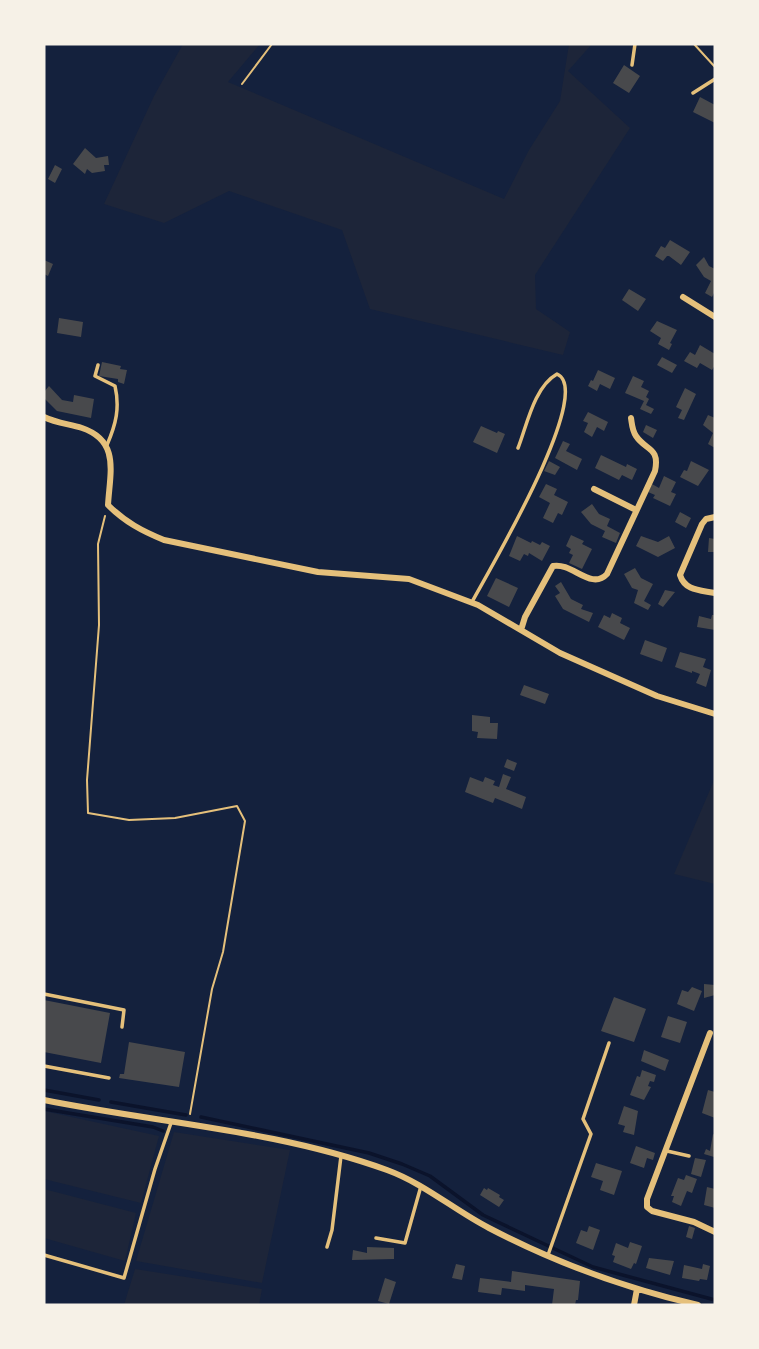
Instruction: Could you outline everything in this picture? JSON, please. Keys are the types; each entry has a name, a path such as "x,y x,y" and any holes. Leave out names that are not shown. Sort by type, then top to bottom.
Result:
{"street":[{"path":"683,297 715,317"},
{"path":"44,417 97,435 107,445 111,460 108,505 140,530 164,540 318,572 409,579 472,602 560,653 657,696 715,714"},
{"path":"521,630 525,617 553,566 564,566 592,580 603,578 607,574 655,471 657,460 654,453 637,438 631,418"},
{"path":"594,489 636,510"},
{"path":"715,517 706,519 702,524 680,575 682,583 688,588 715,593"},
{"path":"713,1032 647,1199 648,1207 652,1211 694,1222 715,1232"},
{"path":"44,1101 283,1140 341,1155 422,1185 487,1227 547,1257 599,1278 698,1305"},
{"path":"634,1305 637,1289"}],"lane":[{"path":"632,65 635,44"},
{"path":"693,93 715,79"},
{"path":"98,365 95,376 115,386 119,402 116,426 107,445"},
{"path":"472,602 548,458 561,422 565,379 562,376 557,374 548,381 534,403 518,448"},
{"path":"44,995 124,1010 122,1027"},
{"path":"547,1257 592,1134 583,1119 609,1043"},
{"path":"44,1066 110,1078"},
{"path":"44,1255 124,1278 155,1168 171,1123"},
{"path":"666,1150 689,1156"},
{"path":"327,1247 341,1155"},
{"path":"376,1238 405,1243 422,1185"}],"path":[{"path":"242,84 272,44"},
{"path":"694,44 715,67"},
{"path":"108,505 99,544 99,625 87,780 88,813 129,820 175,818 237,807 245,821 231,911 212,989 188,1125"}],"shaded area":[{"path":"183,44 260,44 228,82 504,199 529,150 560,101 569,44 592,44 568,71 630,128 535,275 536,309 570,332 563,355 370,309 342,230 229,191 164,223 104,204 154,96"},
{"path":"715,778 715,884 674,874"},
{"path":"44,1111 159,1136 141,1203 44,1179"},
{"path":"174,1132 290,1150 262,1283 136,1261"},
{"path":"44,1189 136,1213 125,1261 44,1238"},
{"path":"135,1269 262,1289 259,1305 124,1305"}],"building":[{"path":"624,65 640,76 629,93 613,83"},
{"path":"700,97 715,105 715,123 693,112"},
{"path":"85,148 96,158 108,156 109,165 104,165 105,171 92,173 87,169 85,174 73,164"},
{"path":"55,165 62,169 55,183 48,179"},
{"path":"670,240 690,252 681,265 669,256 663,261 655,256 661,246 665,248"},
{"path":"704,257 709,266 715,269 715,291 712,297 705,293 711,281 704,277 696,265"},
{"path":"44,260 53,264 48,276 44,274"},
{"path":"629,289 646,299 638,311 622,300"},
{"path":"59,318 83,322 81,337 57,333"},
{"path":"657,321 677,330 669,350 658,344 661,338 650,331"},
{"path":"700,345 715,354 712,370 700,363 697,368 684,361 690,352 695,355"},
{"path":"662,357 677,365 672,373 657,365"},
{"path":"102,362 127,370 124,384 118,382 118,379 99,376"},
{"path":"598,370 615,378 610,389 600,384 597,391 588,386"},
{"path":"633,376 644,381 641,387 649,391 646,405 654,409 651,414 640,409 644,401 625,393"},
{"path":"49,386 62,400 73,402 74,395 94,399 91,418 57,411 44,398 44,392"},
{"path":"685,388 696,394 684,420 678,418 682,410 676,407"},
{"path":"588,412 608,422 604,431 597,427 592,437 584,432 588,423 583,421"},
{"path":"708,415 715,418 715,448 708,444 713,433 703,425"},
{"path":"646,425 657,430 653,438 643,432"},
{"path":"481,426 505,434 497,453 473,442"},
{"path":"563,441 570,444 566,451 582,459 577,470 555,458"},
{"path":"601,455 626,467 627,464 637,469 632,480 622,475 619,480 595,468"},
{"path":"549,461 560,467 555,475 544,471"},
{"path":"691,461 709,470 698,486 680,477 684,470 687,471"},
{"path":"664,476 676,482 671,492 676,494 670,506 653,498 655,495 648,492 652,484 659,488"},
{"path":"546,484 557,489 554,495 568,502 562,515 558,513 553,523 543,518 550,503 539,497"},
{"path":"592,504 599,514 610,519 607,526 620,533 616,543 602,537 605,531 591,524 581,512"},
{"path":"680,512 691,518 686,528 675,522"},
{"path":"571,535 584,541 582,544 592,549 582,569 569,563 573,555 569,553 571,549 566,546"},
{"path":"517,536 531,543 532,541 540,545 542,542 550,546 542,561 529,553 528,556 524,554 520,561 509,556"},
{"path":"641,536 658,542 669,536 675,548 658,557 636,546"},
{"path":"709,538 715,539 715,552 708,552"},
{"path":"635,568 641,578 653,584 644,601 651,605 648,610 634,603 638,590 632,588 624,574"},
{"path":"496,578 518,588 509,607 487,596"},
{"path":"561,582 571,599 583,605 581,609 593,613 589,622 563,609 555,596 560,593 555,586"},
{"path":"665,590 675,592 663,607 658,604"},
{"path":"612,613 622,618 620,623 630,628 624,640 598,627 604,615 610,618"},
{"path":"712,615 715,615 715,630 697,627 699,616 711,619"},
{"path":"645,640 667,648 662,662 640,654"},
{"path":"680,652 706,659 703,667 711,670 706,687 696,683 700,674 675,667"},
{"path":"524,685 549,694 545,704 520,695"},
{"path":"472,715 490,717 490,723 498,723 497,739 477,738 478,732 472,731"},
{"path":"507,759 517,763 514,771 504,767"},
{"path":"503,774 511,777 506,789 526,797 522,809 495,798 493,803 465,792 470,777 483,782 485,777 495,781 493,785 499,787"},
{"path":"704,984 715,985 715,995 704,998"},
{"path":"692,987 702,991 694,1011 677,1004 682,990 688,992"},
{"path":"614,997 646,1009 634,1042 601,1031"},
{"path":"44,1000 110,1013 101,1063 44,1052"},
{"path":"668,1016 687,1022 680,1043 661,1037"},
{"path":"129,1042 185,1052 179,1087 119,1078 120,1074 124,1074"},
{"path":"644,1050 669,1060 665,1071 641,1061"},
{"path":"642,1070 656,1075 654,1082 650,1081 648,1086 651,1087 644,1100 630,1095"},
{"path":"708,1090 715,1092 715,1118 702,1113"},
{"path":"624,1106 638,1111 634,1135 623,1132 625,1126 618,1124"},
{"path":"713,1134 714,1157 704,1154 706,1149 710,1151"},
{"path":"636,1146 655,1153 653,1160 647,1158 644,1168 630,1163"},
{"path":"695,1158 706,1160 701,1177 691,1174"},
{"path":"596,1163 622,1171 614,1195 600,1190 603,1181 591,1177"},
{"path":"686,1175 697,1179 692,1193 687,1191 681,1206 672,1202 674,1196 671,1196 678,1178 684,1180"},
{"path":"707,1187 715,1189 715,1208 704,1205"},
{"path":"484,1188 500,1195 504,1200 499,1207 480,1195"},
{"path":"589,1226 600,1230 593,1250 576,1243 581,1230 587,1232"},
{"path":"689,1226 695,1228 692,1239 686,1237"},
{"path":"630,1242 642,1246 636,1264 634,1263 631,1269 613,1262 615,1256 612,1255 616,1243 628,1248"},
{"path":"367,1247 394,1248 394,1259 352,1260 353,1250 367,1253"},
{"path":"649,1258 674,1261 670,1275 646,1268"},
{"path":"456,1264 465,1266 462,1280 452,1278"},
{"path":"703,1264 710,1266 707,1280 682,1278 684,1265 702,1269"},
{"path":"512,1271 580,1281 578,1300 575,1305 552,1305 554,1289 525,1285 525,1291 502,1288 501,1295 478,1292 480,1278 511,1282"},
{"path":"385,1278 396,1282 389,1304 378,1301"}],"waterway":[{"path":"44,1090 99,1100"},
{"path":"111,1102 186,1115"},
{"path":"44,1109 153,1127 163,1131"},
{"path":"201,1117 369,1153 402,1164 430,1176 483,1215 593,1267 715,1300"}]}
